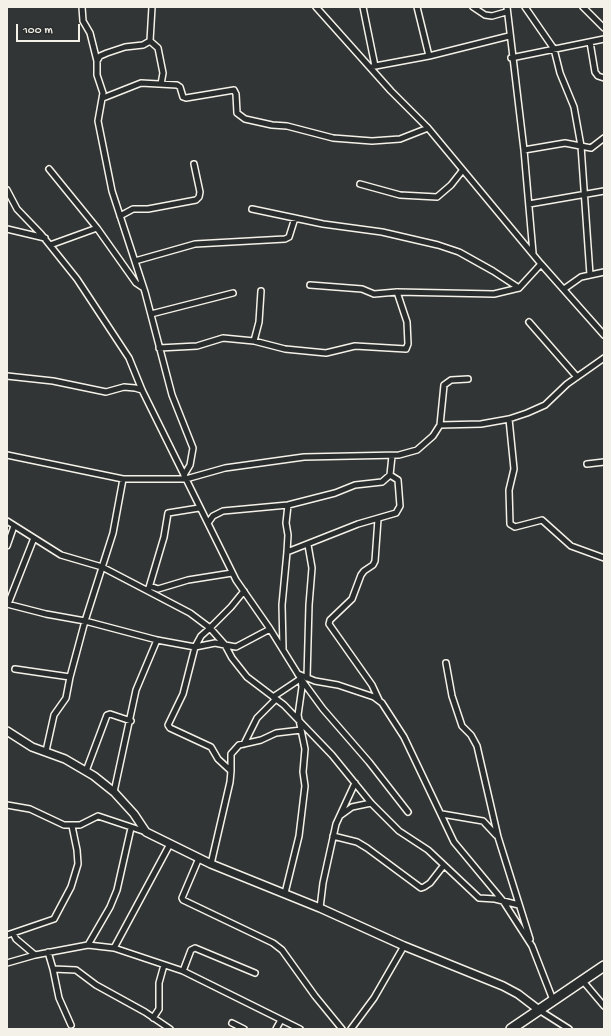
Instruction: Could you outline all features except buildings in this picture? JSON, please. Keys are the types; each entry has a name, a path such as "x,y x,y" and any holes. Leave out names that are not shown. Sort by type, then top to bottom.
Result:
{"highway":[{"path":"511,1029 604,966"}],"street":[{"path":"82,7 83,21 90,33 97,61 97,75 103,98 98,121 112,191 151,314 172,395 193,448 190,465 185,477"},
{"path":"150,41 152,7"},
{"path":"316,7 428,128 462,171 604,336"},
{"path":"363,7 373,67"},
{"path":"416,7 429,56"},
{"path":"473,7 485,15 492,16 506,10 524,150 534,254"},
{"path":"525,7 554,49 560,73 574,108 580,146 590,274"},
{"path":"583,7 604,28"},
{"path":"373,67 429,56 509,36"},
{"path":"511,58 604,39"},
{"path":"97,61 100,56 107,53 125,47 143,45 150,41"},
{"path":"150,41 158,48 163,73 161,84"},
{"path":"590,42 595,72 598,76 604,78"},
{"path":"103,98 141,83 177,85 180,87 183,97 186,98 234,90 236,94 237,112 245,119 272,125 287,126 333,138 372,141 400,139 428,128"},
{"path":"524,150 565,143 591,148 604,138"},
{"path":"120,216 133,209 148,209 196,200 199,197 200,192 194,164"},
{"path":"49,168 97,228 136,283 142,287"},
{"path":"360,184 400,195 437,197 451,185 462,171"},
{"path":"7,190 16,209 44,238 76,279 129,358 142,390 232,573 283,651 324,709 369,762 408,812"},
{"path":"529,204 604,191"},
{"path":"252,209 295,218 382,232 438,245 459,252 493,271 519,288"},
{"path":"135,261 195,244 285,239 289,237 295,218"},
{"path":"50,245 97,228"},
{"path":"7,229 44,238"},
{"path":"310,285 362,289 374,294 398,292 494,294 519,288 541,264"},
{"path":"564,289 581,277 604,272"},
{"path":"254,340 259,322 261,291"},
{"path":"159,348 197,346 223,338 254,340 285,349 326,353 355,346 406,349 408,344 407,322 398,292"},
{"path":"151,314 192,305 233,293"},
{"path":"529,322 577,377"},
{"path":"440,425 481,424 509,419 546,405 557,393 604,358"},
{"path":"7,376 53,381 106,392 124,388 136,388 142,390"},
{"path":"7,455 123,479 185,477 225,468 304,457 392,456 407,453 424,445 433,436 440,425 444,385 451,380 468,380"},
{"path":"509,419 514,469 509,490 509,517 512,527 542,520 571,546 604,558"},
{"path":"208,523 212,516 223,511 288,505 355,485 379,483 386,480 390,475 392,456"},
{"path":"588,464 604,462"},
{"path":"287,552 358,524 394,514 400,506 398,480 390,475"},
{"path":"46,751 54,715 66,698 85,621 113,533 123,479"},
{"path":"283,651 282,611 288,535 286,523 288,505"},
{"path":"149,588 164,537 168,513 199,508"},
{"path":"378,519 375,561 373,565 361,575 352,599 330,620 329,624 372,685 404,737 421,776 442,814 454,842 503,901 532,946"},
{"path":"7,521 61,555 102,567 149,588 190,613 210,628 225,645 232,658 247,677 275,698 298,720 371,803 399,831 428,850 479,898 519,905"},
{"path":"7,546 14,526"},
{"path":"34,538 8,604 46,614 85,621 156,640 195,647 215,643 238,646 270,629"},
{"path":"285,893 299,836 305,786 303,772 305,749 298,720 312,568 308,545"},
{"path":"149,588 158,589 188,580 232,573"},
{"path":"231,771 218,760 211,747 170,728 168,725 183,694 195,647 201,636 231,608 244,591"},
{"path":"114,792 131,721 136,690 156,640"},
{"path":"446,663 452,696 462,726 471,735 478,746 498,837 532,946 553,1000"},
{"path":"15,669 70,677"},
{"path":"244,744 256,718 275,698 293,682 302,677 338,685 380,700"},
{"path":"86,771 107,714 131,721"},
{"path":"211,864 230,782 231,754 237,747 261,740 276,733 301,730"},
{"path":"7,731 32,746 46,751 86,771 114,792 134,814 146,832"},
{"path":"320,908 323,883 333,836 340,815 355,784"},
{"path":"340,815 352,806 371,803"},
{"path":"7,805 30,809 64,825 80,825 98,816 146,832 211,864 285,893 404,946 503,986 518,994 539,1010 569,1029"},
{"path":"88,944 110,907 117,890 129,827 134,821 134,814"},
{"path":"442,814 483,821 498,837"},
{"path":"7,935 51,921 61,906 72,887 78,864 72,826"},
{"path":"333,836 357,842 421,888 430,883 444,865"},
{"path":"114,948 170,844"},
{"path":"199,858 185,890 182,898 183,900 273,943 282,950 315,996 342,1029"},
{"path":"13,933 16,939 35,955"},
{"path":"7,963 35,955 88,944 114,948 183,972 300,1029"},
{"path":"351,1029 374,998 404,946"},
{"path":"183,972 191,950 195,948 255,973"},
{"path":"48,952 59,998 71,1025"},
{"path":"153,1018 159,1009 159,983 164,965"},
{"path":"53,970 76,970 96,984 170,1029"},
{"path":"582,980 604,1006"},
{"path":"276,1029 281,1020"},
{"path":"232,1023 244,1029"}]}
